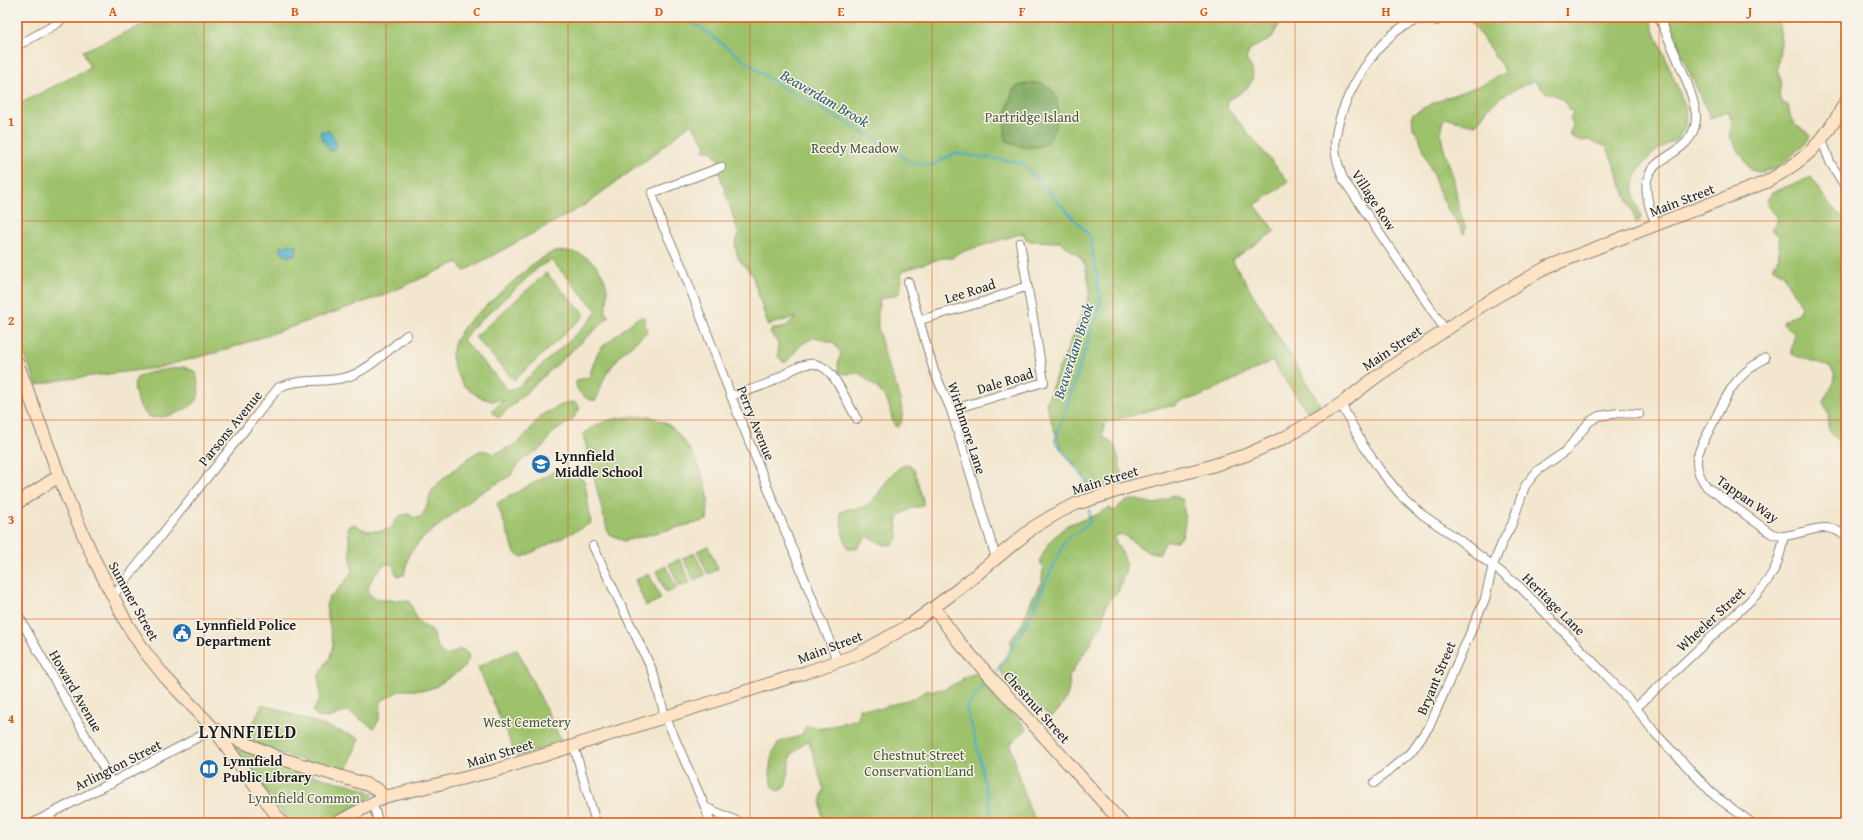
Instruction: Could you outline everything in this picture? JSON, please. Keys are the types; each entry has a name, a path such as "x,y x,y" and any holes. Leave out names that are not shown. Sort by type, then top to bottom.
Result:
{"street":[{"path":"17,46 52,26 63,17"},
{"path":"1657,226 1648,206 1645,188 1648,174 1657,164 1685,144 1692,133 1696,120 1695,109 1687,84 1659,17"},
{"name":"Village Row","path":"1437,21 1417,20 1398,29 1386,40 1367,64 1342,112 1335,135 1335,155 1343,179 1446,330"},
{"name":"Main Street","path":"337,823 384,797 494,771 838,662 881,642 910,626 1034,527 1065,509 1129,487 1208,468 1246,455 1286,437 1342,404 1367,383 1487,302 1547,267 1657,226 1766,182 1789,169 1810,153 1834,124 1846,101"},
{"path":"1822,140 1830,162 1846,188"},
{"name":"Perry Avenue","path":"721,167 652,193 662,224 702,319 731,396 838,662"},
{"path":"1020,242 1027,286"},
{"name":"Wirthmore Lane","path":"908,282 934,371 951,410 996,558"},
{"name":"Dale Road","path":"951,410 1044,382 1033,311 1027,286"},
{"name":"Lee Road","path":"920,320 986,301 1027,286"},
{"name":"Parsons Avenue","path":"112,597 279,387 302,380 324,381 344,378 360,372 407,336"},
{"name":"Tappan Way","path":"1765,358 1750,367 1730,388 1700,449 1698,468 1700,477 1707,487 1761,528 1772,534 1784,536"},
{"name":"Summer Street","path":"17,362 59,476 112,597 145,652 165,677 214,729 282,823"},
{"path":"731,396 771,382 796,366 813,364 829,372 856,419"},
{"name":"Heritage Lane","path":"1342,404 1363,445 1380,470 1399,493 1423,515 1493,565 1520,587 1636,708 1655,733 1715,796 1752,823"},
{"name":"Bryant Street","path":"1374,783 1411,752 1427,730 1484,599 1493,565 1512,524 1525,486 1537,470 1566,451 1589,422 1598,416 1619,413 1639,414"},
{"path":"17,503 59,476"},
{"path":"1784,536 1806,530 1828,528 1841,532 1846,538"},
{"name":"Wheeler Street","path":"1636,708 1757,594 1772,576 1780,555 1784,536"},
{"path":"593,546 653,672 665,716 706,807 711,823"},
{"name":"Chestnut Street","path":"934,608 958,641 1122,823"},
{"name":"Howard Avenue","path":"17,613 112,783"},
{"path":"214,729 279,758 365,784 377,789 384,797"},
{"name":"Arlington Street","path":"33,823 214,729"},
{"path":"574,746 596,823"},
{"path":"372,803 379,823"},
{"path":"706,807 741,823"},
{"path":"49,815 53,823"},
{"path":"722,823 730,819"}],"green space":[{"name":"Reedy Meadow","path":"161,17 1283,17 1271,39 1250,49 1246,59 1252,70 1252,81 1246,89 1228,100 1227,108 1289,182 1255,205 1275,231 1232,260 1321,406 1309,414 1272,361 1201,396 1178,402 1175,406 1165,406 1105,423 1102,436 1113,444 1116,449 1123,479 1115,484 1093,490 1086,484 1082,471 1063,452 1046,404 1058,370 1090,293 1085,265 1079,256 1060,242 1030,241 1026,239 1023,233 958,253 952,258 942,258 902,271 901,288 898,294 880,299 878,309 879,332 887,363 899,396 902,414 901,422 898,427 895,426 889,405 883,394 876,387 859,373 846,374 839,372 838,364 841,353 834,343 815,337 802,344 786,362 783,362 778,356 778,343 770,333 772,329 780,328 790,323 795,317 768,325 752,275 738,258 735,244 739,235 716,163 721,160 717,158 711,150 704,150 706,145 691,123 656,153 583,206 464,271 458,262 384,295 222,351 156,368 60,380 37,385 17,337 17,105 90,68 83,51"},
{"path":"1468,17 1649,17 1687,111 1684,129 1677,140 1661,148 1646,160 1636,176 1634,193 1641,218 1637,224 1607,147 1589,140 1580,141 1569,135 1573,125 1570,118 1573,113 1561,98 1545,91 1538,83 1533,81 1502,96 1489,107 1476,125 1449,118 1444,119 1441,134 1442,142 1454,180 1459,209 1465,226 1464,234 1454,217 1450,214 1438,189 1419,137 1413,128 1412,115 1423,108 1483,84 1506,72"},
{"path":"1664,17 1783,17 1779,21 1781,43 1777,69 1781,80 1779,96 1782,103 1788,105 1793,122 1809,134 1811,136 1810,138 1776,169 1759,172 1751,170 1729,135 1732,123 1728,111 1711,119"},
{"name":"Partridge Island","path":"1032,83 1043,84 1050,89 1058,104 1058,114 1053,133 1048,142 1037,147 1021,147 1005,140 1005,116 1013,90 1018,86"},
{"path":"1811,177 1827,202 1846,220 1846,445 1837,439 1830,431 1828,425 1828,413 1824,405 1825,398 1834,383 1835,375 1826,365 1792,354 1794,333 1783,324 1784,321 1799,312 1801,306 1787,284 1784,274 1773,268 1779,256 1779,236 1771,229 1778,220 1766,201 1773,192"},
{"path":"567,251 578,254 595,264 605,281 607,301 605,312 609,317 498,418 492,411 504,400 491,401 479,397 464,386 454,368 452,355 455,341 466,324 535,262 553,252","holes":["551,260 597,311 589,322 519,386 509,391 463,340 471,329 540,266"]},
{"path":"546,273 585,315 514,380 475,337"},
{"path":"644,317 647,332 621,354 605,376 596,400 585,397 577,388 577,380 589,377 597,354 602,347 637,318"},
{"path":"184,367 196,372 199,389 197,399 194,403 182,411 167,416 153,417 145,414 139,404 135,392 134,387 137,378 152,372"},
{"path":"566,403 576,403 580,408 573,419 551,434 544,446 521,461 510,476 475,496 422,539 409,554 404,575 399,576 396,574 392,564 385,564 379,569 371,581 368,589 369,594 374,597 388,600 409,601 418,621 432,631 437,645 443,654 447,656 460,649 466,651 469,657 465,667 435,687 425,690 401,690 381,701 379,720 374,728 348,711 328,718 317,717 313,712 320,698 319,675 330,657 333,644 326,606 329,598 344,583 352,571 348,527 355,524 362,529 381,531 389,529 398,517 409,514 414,518 420,517 427,507 433,489 470,457 479,451 494,454 514,445 525,436 541,415"},
{"path":"650,416 667,424 674,430 681,437 693,456 703,476 708,495 707,520 624,541 608,533 583,434 591,428 607,421"},
{"path":"909,464 914,470 923,500 923,505 914,507 899,515 897,523 898,538 893,544 885,545 867,536 856,549 848,549 843,535 840,513 848,509 860,508 868,505 892,474 902,466"},
{"path":"572,471 585,482 591,523 523,557 515,553 497,503 554,472"},
{"path":"1173,495 1183,500 1185,523 1182,537 1177,541 1165,542 1160,553 1149,553 1122,534 1115,536 1116,543 1123,554 1126,564 1119,590 1106,605 1103,623 1069,677 1069,688 1066,699 1052,717 1018,692 1005,677 999,667 1011,649 1011,640 1022,624 1033,597 1042,581 1043,569 1040,560 1050,541 1067,525 1094,516 1109,508 1115,511 1120,505 1129,500 1157,504"},
{"path":"708,546 718,569 708,574 697,551"},
{"path":"694,553 705,575 694,580 683,558"},
{"path":"680,559 690,582 680,587 669,564"},
{"path":"666,566 677,588 666,593 656,571"},
{"path":"649,574 661,599 646,606 635,580"},
{"name":"West Cemetery","path":"517,649 562,742 517,757 478,667"},
{"name":"Chestnut Street Conservation Land","path":"977,673 1027,729 1010,744 1027,803 1037,823 824,823 821,797 824,790 809,741 805,742 791,755 786,784 781,790 777,791 771,782 770,768 772,754 775,748 780,742 801,735 807,725 809,727 826,728 859,718 859,708 878,709 916,697 926,691 944,689 961,681 964,677"},
{"path":"262,704 359,738 346,773 281,754 246,739"},
{"name":"Lynnfield Common","path":"230,743 287,766 322,778 362,788 374,795 331,823 290,823"}],"water":[{"path":"321,131 330,131 337,144 334,151 329,150 320,135"},
{"path":"288,244 297,246 296,255 287,256 279,250 281,245 285,247"}],"waterway":[{"name":"Beaverdam Brook","path":"686,17 775,83 895,150 912,164 933,165 955,153 1022,163 1090,236 1101,302 1055,441 1091,487"},
{"name":"Beaverdam Brook","path":"996,673 1027,622 1065,541 1090,522 1089,510"},
{"name":"Beaverdam Brook","path":"985,683 966,707 975,737 993,823"}],"place":[{"name":"Lynnfield Middle School","path":"541,464"},
{"name":"Lynnfield Police Department","path":"182,633"},
{"name":"Lynnfield Public Library","path":"209,769"}],"district":[{"name":"LYNNFIELD","path":"248,731"}]}
